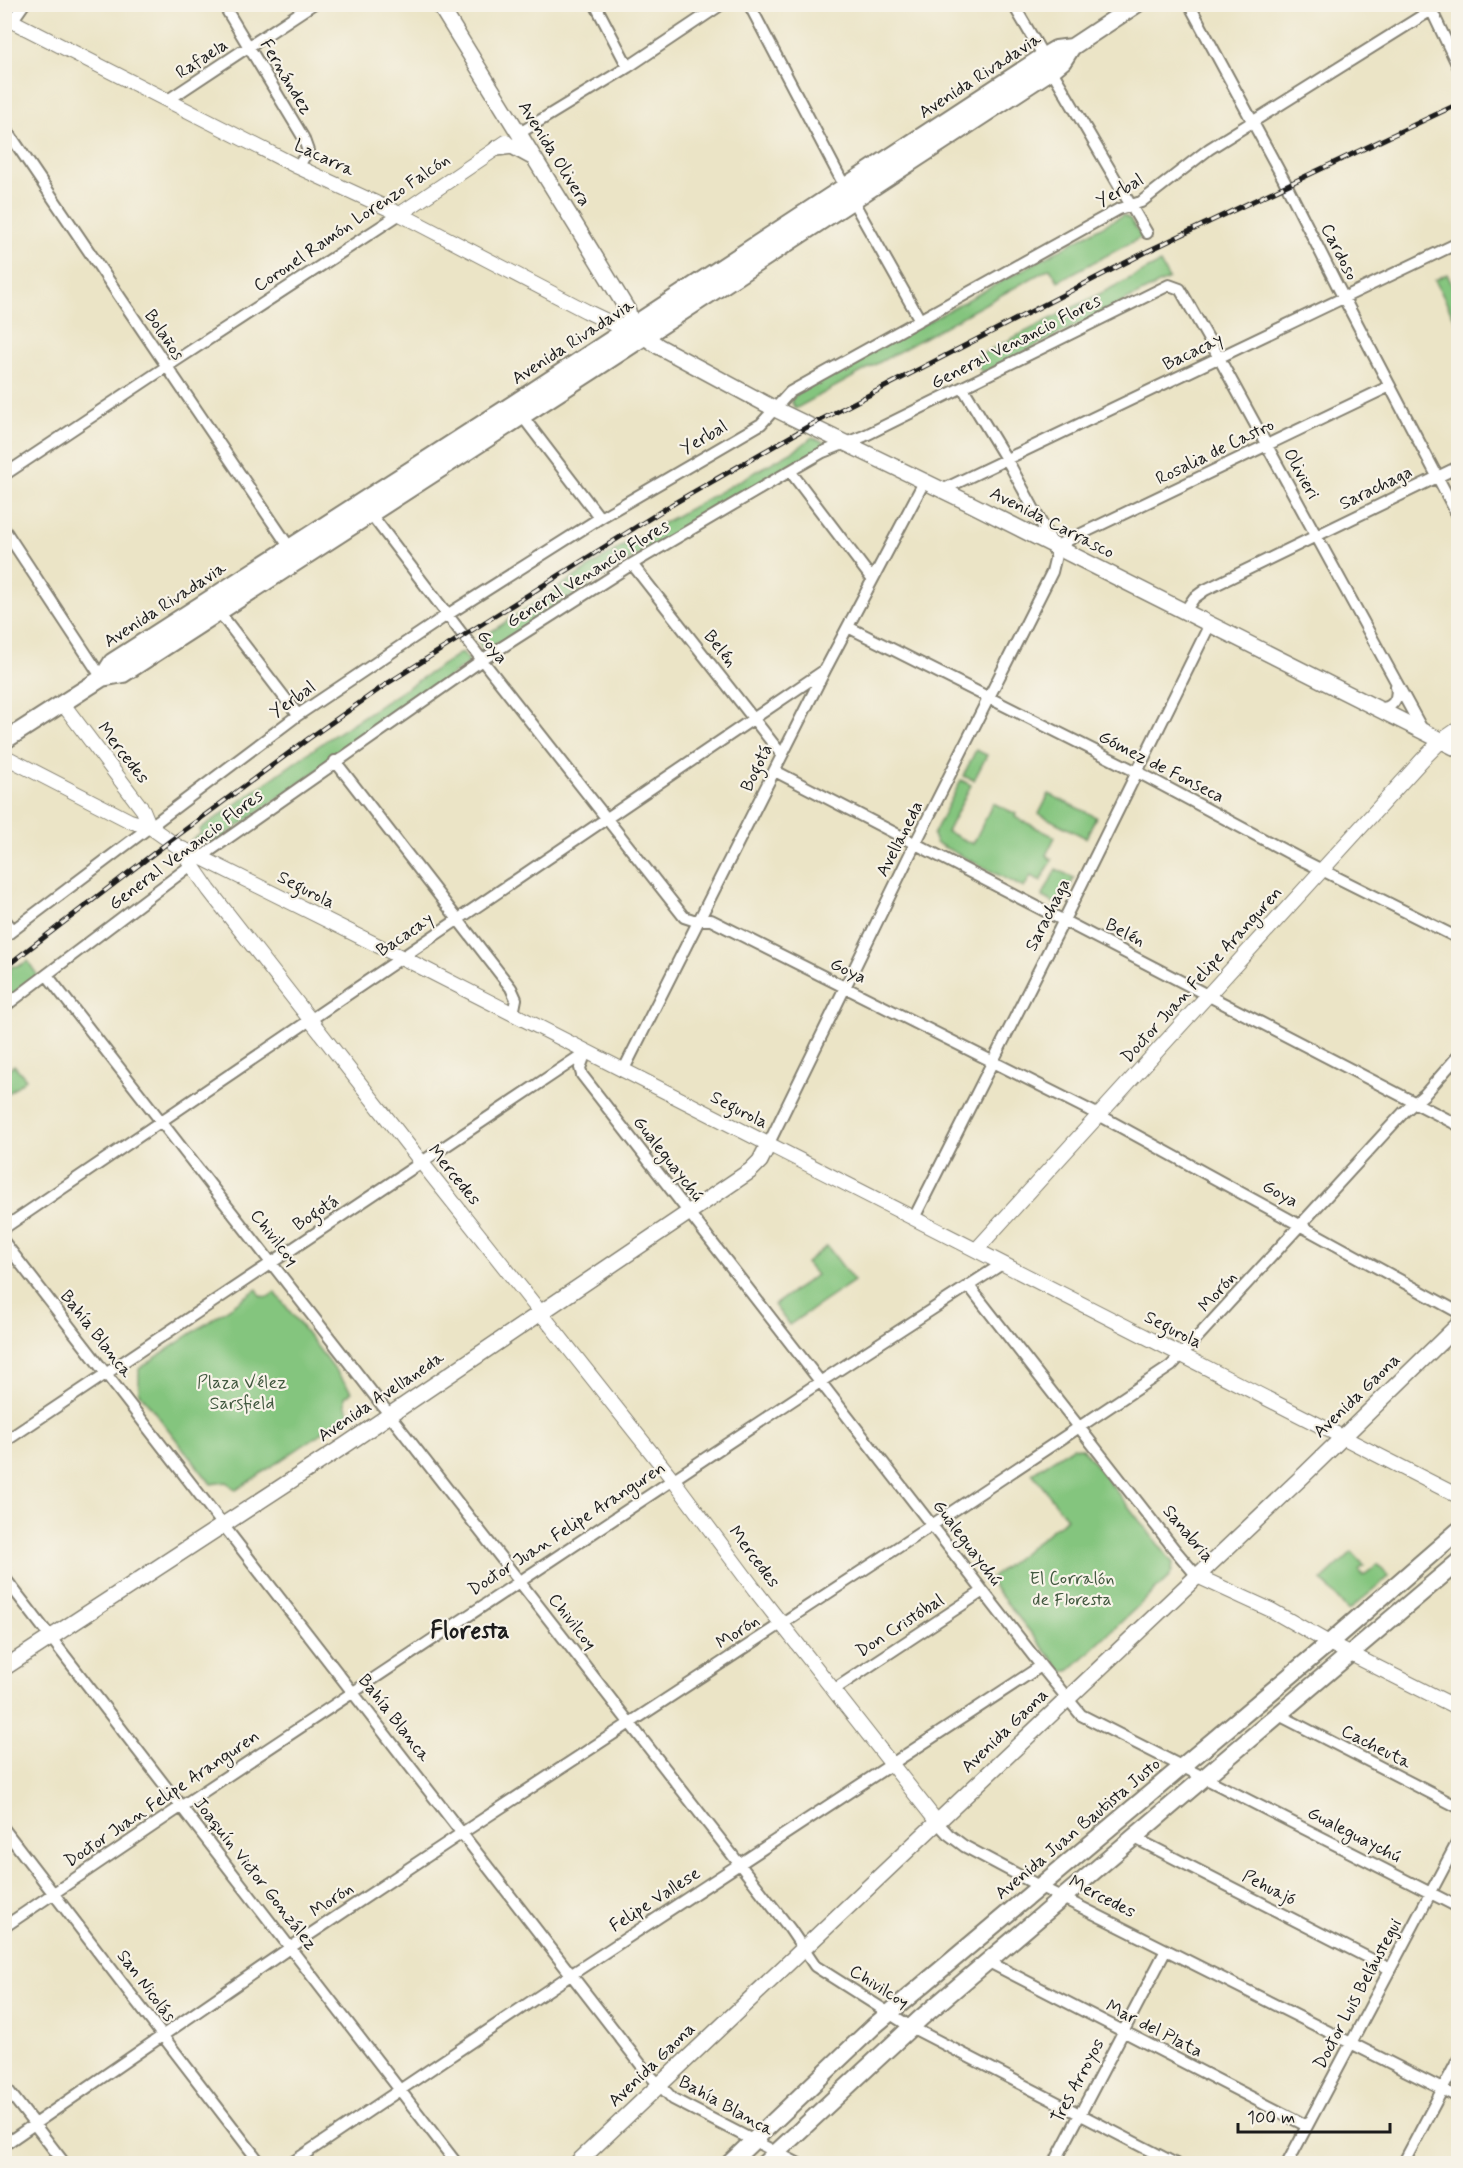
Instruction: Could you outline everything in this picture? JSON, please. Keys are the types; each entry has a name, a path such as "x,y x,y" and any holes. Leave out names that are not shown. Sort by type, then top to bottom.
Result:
{"main road":[{"name":"Avenida Olivera","path":"439,4 518,134 537,160 628,311 638,332"},
{"name":"Avenida Rivadavia","path":"4,741 102,678 112,662 214,606 1048,63 1056,49 1072,47 1132,6"},
{"path":"497,148 512,146 537,160"},
{"name":"Avenida Carrasco","path":"638,332 681,359 775,409 942,490 1458,749"},
{"name":"Avenida Avellaneda","path":"4,1668 389,1415 689,1213 750,1171 768,1145"},
{"name":"Avenida Gaona","path":"576,2163 1197,1576 1458,1325"},
{"name":"Avenida Juan Bautista Justo","path":"729,2163 889,2013 1041,1887 1458,1531"},
{"path":"770,2158 911,2027 987,1961 1458,1562"}],"street":[{"path":"8,19 24,4"},
{"name":"Fernández","path":"223,4 307,145 308,151 298,167"},
{"name":"Rafaela","path":"168,100 313,4"},
{"path":"595,4 628,67"},
{"name":"Coronel Ramón Lorenzo Falcón","path":"4,475 518,134 628,67 723,4"},
{"path":"748,4 849,194 920,320"},
{"path":"1013,4 1148,233"},
{"name":"Cardoso","path":"1189,4 1284,180 1458,516"},
{"path":"1434,6 1458,66"},
{"name":"Yerbal","path":"9,934 298,715 447,615 600,518 761,424 790,392 1119,209 1141,202 1209,149 1434,6"},
{"name":"Lacarra","path":"8,19 298,167 400,214 586,311 638,332"},
{"name":"Bolaños","path":"4,126 294,554"},
{"name":"Bacacay","path":"942,490 1458,243"},
{"name":"Olivieri","path":"1173,285 1180,289 1395,683 1424,731"},
{"name":"General Venancio Flores","path":"4,1007 196,862 335,761 482,660 632,564 823,452 846,444 963,388 1158,289 1173,285"},
{"name":"Rosalia de Castro","path":"1054,547 1390,386"},
{"path":"963,388 1006,459 1054,547"},
{"path":"517,410 600,518"},
{"name":"Sarachaga","path":"1185,611 1194,598 1205,590 1458,467"},
{"path":"790,471 872,579"},
{"name":"Bogotá","path":"623,1071 825,670 924,482"},
{"name":"Goya","path":"366,508 678,912 687,919 711,920 993,1060 1302,1225 1458,1312"},
{"path":"4,529 102,678"},
{"name":"Avellaneda","path":"768,1145 915,844 1052,572 1056,555 1054,547"},
{"name":"Belén","path":"632,564 782,755"},
{"path":"214,606 298,715"},
{"name":"Sarachaga","path":"914,1218 1138,773 1210,624"},
{"name":"Gómez de Fonseca","path":"848,627 1458,938"},
{"name":"Bacacay","path":"4,1228 825,670"},
{"path":"1377,708 1386,708 1393,703 1397,696 1395,683"},
{"name":"Mercedes","path":"63,704 128,788 143,810 150,827 196,862 209,890 674,1481 948,1834 964,1846 1041,1887 1458,2097"},
{"name":"Doctor Juan Felipe Aranguren","path":"976,1250 1442,740 1458,729"},
{"path":"4,756 130,821 150,827"},
{"path":"335,761 511,988 516,999 513,1014"},
{"name":"Belén","path":"775,771 1458,1125"},
{"path":"106,809 114,809 122,805 128,788"},
{"name":"Segurola","path":"196,862 228,870 1458,1496"},
{"path":"209,890 210,881 214,876 228,870"},
{"path":"4,919 9,934"},
{"name":"Chivilcoy","path":"47,975 521,1582 803,1948 814,1966 911,2027 1078,2115 1176,2163"},
{"name":"Bogotá","path":"4,1442 586,1052"},
{"name":"Gualeguaychú","path":"586,1052 580,1068 582,1075 1066,1699 1081,1715 1458,1907"},
{"name":"Morón","path":"4,2145 291,1947 1171,1366 1458,1056"},
{"name":"Bahía Blanca","path":"4,1242 645,2070 673,2099 753,2141 770,2158 799,2163"},
{"name":"Doctor Juan Felipe Aranguren","path":"4,1927 820,1382 1002,1264"},
{"name":"Sanabria","path":"969,1286 1197,1576 1271,1610 1329,1643 1458,1708"},
{"name":"Joaquín Victor González","path":"4,1577 457,2163"},
{"name":"Don Cristóbal","path":"835,1689 983,1592"},
{"name":"Felipe Vallese","path":"290,2163 572,1974 1041,1666"},
{"name":"Cacheuta","path":"1279,1715 1458,1808"},
{"name":"San Nicolás","path":"4,1829 261,2163"},
{"name":"Pehuajó","path":"1133,1837 1390,1969"},
{"name":"Doctor Luis Beláustegui","path":"1287,2163 1458,1841"},
{"name":"Tres Arroyos","path":"1054,2163 1166,1950"},
{"name":"Mar del Plata","path":"987,1961 1307,2126"},
{"path":"1403,2163 1458,2060"},
{"path":"4,2085 65,2163"}],"green space":[{"path":"1123,215 1130,219 1142,237 1058,281 1050,268 795,409 791,401 795,394"},
{"path":"1160,263 1169,279 982,373 974,358"},
{"path":"1447,274 1458,298 1458,321 1456,322 1435,280"},
{"path":"812,437 826,443 825,445 620,566 483,651 478,640 619,548 800,447"},
{"path":"462,652 470,662 216,842 204,847 190,841 201,834 199,830 328,739"},
{"path":"976,750 987,755 974,780 963,776"},
{"path":"961,780 971,785 947,832 973,844 993,803 1016,814 1015,817 1055,837 1046,855 1052,860 1041,881 1031,876 1024,888 936,843 933,835"},
{"path":"1049,794 1096,817 1086,838 1039,814"},
{"path":"1056,869 1074,878 1062,901 1054,903 1042,897"},
{"path":"28,961 38,976 5,1002 5,979 12,966 19,966"},
{"path":"14,1065 26,1079 5,1096 5,1072"},
{"path":"827,1246 854,1281 789,1325 774,1305 816,1275 806,1263"},
{"name":"Plaza Vélez Sarsfield","path":"257,1289 261,1296 268,1297 275,1292 352,1392 345,1397 345,1404 350,1414 236,1490 227,1482 211,1484 139,1392 139,1369"},
{"name":"El Corralón de Floresta","path":"1073,1447 1083,1449 1173,1563 1169,1577 1069,1671 1062,1671 988,1580 1067,1518 1032,1473"},
{"path":"1352,1552 1364,1565 1359,1570 1363,1576 1378,1564 1389,1577 1348,1611 1322,1580"}],"railway":[{"path":"4,968 170,841 388,683 671,505 809,426 1150,250 1458,104"}],"district":[{"name":"Floresta","path":"470,1631"}]}
